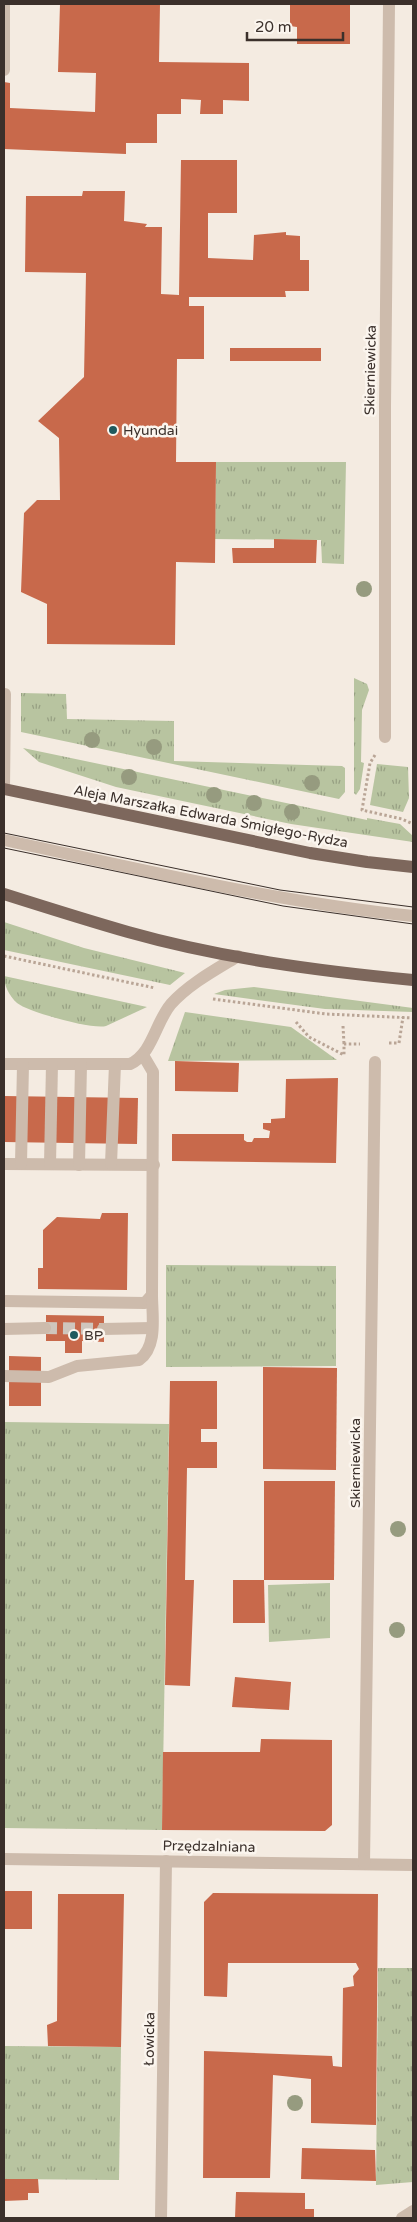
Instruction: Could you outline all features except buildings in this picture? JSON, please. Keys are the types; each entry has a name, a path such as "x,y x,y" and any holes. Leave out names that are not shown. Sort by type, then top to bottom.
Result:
{"main road":[{"name":"Aleja Marszałka Edwarda Śmigłego-Rydza","path":"4,789 310,853 413,867"},
{"path":"4,894 128,932 238,956 349,974 413,980"}],"street":[{"path":"4,4 4,70"},
{"name":"Skierniewicka","path":"385,737 385,406 389,4"},
{"path":"4,789 5,694"},
{"path":"4,840 252,892 340,907 413,916"},
{"path":"4,1064 130,1064 143,1056 171,1004 206,974 238,956"},
{"path":"4,1376 49,1377 77,1366 139,1360 147,1354 152,1342 153,1072 143,1056"},
{"name":"Skierniewicka","path":"364,1864 375,1062"},
{"path":"21,1164 23,1064"},
{"path":"50,1164 52,1064"},
{"path":"79,1165 81,1064"},
{"path":"111,1164 115,1064"},
{"path":"4,1164 154,1165"},
{"path":"4,1301 145,1302 152,1295"},
{"path":"4,1329 45,1328"},
{"path":"103,1329 152,1328"},
{"name":"Przędzalniana","path":"4,1859 413,1865"},
{"name":"Łowicka","path":"161,2218 166,1861"},
{"path":"402,2218 413,2211"}],"path":[{"path":"385,737 370,763 362,810 402,819 413,824"},
{"path":"4,956 165,990"},
{"path":"211,998 326,1014 413,1018"},
{"path":"296,1022 309,1037 344,1056"},
{"path":"343,1026 344,1044"}],"green space":[{"path":"216,462 346,462 344,564 322,563 321,540 215,539"},
{"path":"354,678 367,684 369,690 362,710 361,762 364,763 360,789 356,795 354,793"},
{"path":"21,693 66,694 67,719 174,721 174,761 342,766 345,768 345,792 339,799 21,732"},
{"path":"23,748 367,820 367,818 400,824 413,836 413,842 291,824 116,787 39,762"},
{"path":"377,764 408,767 409,798 403,812 370,805"},
{"path":"4,922 84,948 185,973 170,985 4,950"},
{"path":"4,976 147,1007 106,1026 99,1027 75,1023 23,1007 12,997 5,983"},
{"path":"254,987 413,1008 413,1012 325,1009 214,994 225,990"},
{"path":"185,1012 291,1027 337,1060 168,1061"},
{"path":"166,1265 336,1266 336,1366 166,1367"},
{"path":"4,1422 169,1424 162,1830 4,1828"},
{"path":"330,1583 330,1638 269,1642 268,1585"},
{"path":"378,1968 413,1968 413,2182 376,2185"},
{"path":"4,2046 121,2047 119,2180 4,2179"}],"tunnel":[{"path":"45,1328 103,1329"}],"tram line":[{"path":"4,833 280,890 413,907"},
{"path":"4,848 283,906 413,924"}],"place":[{"name":"Hyundai","path":"113,430"},
{"name":"BP","path":"74,1335"}]}
